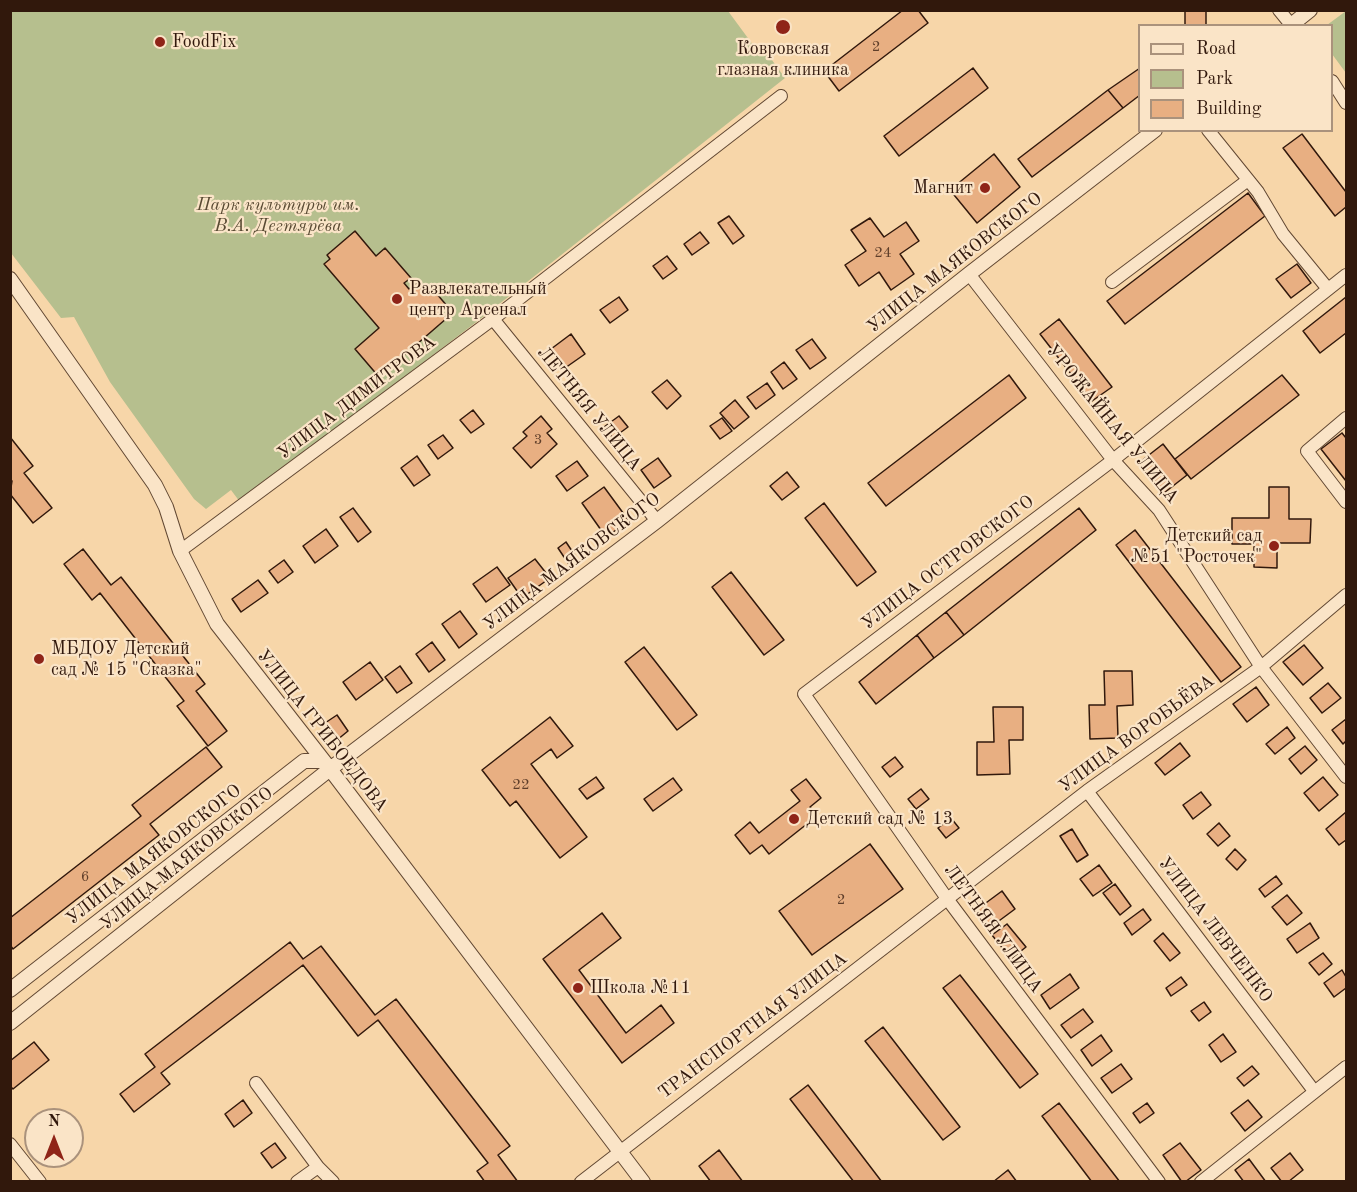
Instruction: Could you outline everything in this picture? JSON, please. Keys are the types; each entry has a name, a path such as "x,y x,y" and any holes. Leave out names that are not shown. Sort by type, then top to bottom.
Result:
{"street":[{"path":"1279,10 1290,24"},
{"path":"1292,24 1310,10"},
{"path":"1333,82 1347,102"},
{"name":"УЛИЦА ДИМИТРОВА","path":"180,551 493,319 781,96"},
{"name":"УЛИЦА МАЯКОВСКОГО","path":"10,1023 327,765 657,521 1152,132"},
{"path":"1210,132 1258,192 1283,234 1328,290"},
{"path":"1112,282 1248,180"},
{"name":"УРОЖАЙНАЯ УЛИЦА","path":"969,274 1113,460 1159,510 1260,667 1347,777"},
{"name":"УЛИЦА ОСТРОВСКОГО","path":"804,694 1113,460 1347,275"},
{"name":"УЛИЦА ГРИБОЕДОВА","path":"10,279 155,485 166,507 180,551 217,624 327,765 643,1182"},
{"name":"ЛЕТНЯЯ УЛИЦА","path":"493,319 657,521"},
{"path":"1347,418 1307,451 1347,502"},
{"name":"УЛИЦА ВОРОБЬЁВА","path":"948,900 1087,791 1260,667 1347,595"},
{"name":"ЛЕТНЯЯ УЛИЦА","path":"804,694 948,900 1159,1182"},
{"name":"УЛИЦА МАЯКОВСКОГО","path":"10,990 304,761 327,765"},
{"name":"УЛИЦА ЛЕВЧЕНКО","path":"1087,791 1314,1090"},
{"name":"ТРАНСПОРТНАЯ УЛИЦА","path":"581,1182 948,900"},
{"path":"1200,1182 1314,1090 1347,1067"},
{"path":"256,1083 318,1167 333,1182"},
{"path":"10,1144 40,1182"},
{"path":"297,1182 318,1167"}],"green space":[{"name":"Парк культуры им. В.А. Дегтярёва","path":"11,11 728,11 756,49 761,45 785,78 479,320 240,502 231,490 206,509 194,499 110,382 74,317 61,318 11,253"},
{"path":"1346,11 1346,73 1333,55 1333,24 1328,24"}],"building":[{"path":"903,10 918,10 928,23 839,91 824,71"},
{"path":"1185,10 1206,10 1206,24 1185,24"},
{"path":"973,68 988,88 899,156 884,136"},
{"path":"1138,69 1138,97 1123,108 1108,90"},
{"path":"1108,90 1123,108 1032,177 1018,159"},
{"path":"1302,134 1346,192 1346,207 1335,216 1283,148"},
{"name":"Магнит","path":"994,154 1020,187 977,223 950,190"},
{"path":"1248,193 1265,216 1125,324 1107,301"},
{"path":"729,216 744,236 733,244 718,223"},
{"path":"870,218 884,237 906,222 919,241 900,254 914,274 891,290 879,272 859,286 845,265 866,251 851,230"},
{"name":"Развлекательный центр Арсенал","path":"355,231 376,256 385,248 411,278 404,283 409,289 417,283 424,291 430,286 448,307 442,312 447,318 379,377 355,349 379,328 324,264 330,259 327,255"},
{"path":"700,232 709,243 692,255 684,244"},
{"path":"667,256 677,269 663,279 653,266"},
{"path":"1297,264 1311,283 1291,298 1276,279"},
{"path":"619,297 628,310 610,323 600,310"},
{"path":"1346,297 1346,333 1320,353 1303,331"},
{"path":"1059,319 1112,387 1092,401 1040,334"},
{"path":"571,334 585,354 565,368 551,349"},
{"path":"812,339 826,358 810,369 796,350"},
{"path":"784,362 797,379 783,389 771,372"},
{"path":"1009,375 1026,398 886,506 868,483"},
{"path":"1282,375 1299,395 1191,479 1175,459"},
{"path":"667,380 681,396 667,409 652,392"},
{"path":"767,383 775,395 756,409 747,397"},
{"path":"735,400 749,417 734,429 720,413"},
{"path":"473,410 484,424 471,433 460,420"},
{"path":"541,416 552,429 547,433 557,444 531,468 513,448 527,436 523,432"},
{"path":"619,416 628,427 613,438 604,427"},
{"path":"722,418 732,431 720,439 710,426"},
{"path":"1342,433 1346,438 1346,481 1321,449"},
{"path":"443,435 453,448 438,459 428,445"},
{"path":"10,437 33,466 24,473 52,508 33,523 10,494 12,481 10,479"},
{"path":"1163,444 1187,475 1164,493 1140,462"},
{"path":"417,456 430,475 414,486 401,468"},
{"path":"658,458 671,476 654,488 641,470"},
{"path":"577,461 588,476 567,491 556,476"},
{"path":"787,472 799,487 782,500 770,486"},
{"path":"604,487 629,521 606,537 582,503"},
{"path":"1269,487 1289,487 1289,519 1311,519 1310,543 1277,543 1277,568 1254,567 1254,544 1232,544 1232,518 1269,518"},
{"path":"824,503 876,572 857,586 805,518"},
{"path":"353,508 371,532 358,542 340,517"},
{"path":"1079,508 1096,530 964,635 946,612"},
{"path":"326,529 338,546 315,563 303,546"},
{"path":"1135,530 1241,667 1221,682 1116,545"},
{"path":"566,542 576,557 568,563 558,548"},
{"path":"83,549 111,585 121,577 205,684 196,691 227,731 208,746 177,706 184,701 100,593 92,600 64,564"},
{"path":"535,559 550,578 522,598 508,578"},
{"path":"284,560 293,572 278,583 269,571"},
{"path":"497,567 510,585 486,602 473,584"},
{"path":"731,572 784,640 764,655 712,587"},
{"path":"258,580 268,593 241,612 232,599"},
{"path":"460,611 477,634 459,648 442,624"},
{"path":"946,612 964,635 934,658 917,635"},
{"path":"917,635 934,658 876,704 859,682"},
{"path":"432,642 445,660 429,672 416,654"},
{"path":"1304,645 1323,668 1303,685 1283,662"},
{"path":"644,647 697,715 677,730 625,662"},
{"path":"370,662 383,680 356,700 343,682"},
{"path":"400,666 412,683 397,693 385,677"},
{"path":"1104,671 1132,671 1133,705 1117,706 1118,738 1090,739 1089,705 1105,705"},
{"path":"1328,683 1341,698 1322,713 1310,698"},
{"path":"1256,687 1269,705 1247,722 1233,704"},
{"path":"993,707 1023,707 1023,740 1009,740 1010,774 977,775 977,742 994,742"},
{"path":"337,715 348,731 337,740 325,723"},
{"path":"550,717 573,746 557,758 551,749 531,764 587,837 560,858 516,801 510,806 482,770"},
{"path":"1346,719 1346,741 1343,744 1332,730"},
{"path":"1287,727 1295,738 1275,754 1266,744"},
{"path":"1180,743 1190,756 1165,775 1155,763"},
{"path":"1305,746 1317,760 1301,774 1289,759"},
{"path":"206,747 222,767 150,824 159,835 13,949 10,945 10,918 141,816 132,805"},
{"path":"895,757 903,767 890,777 882,767"},
{"path":"596,777 604,788 587,799 579,789"},
{"path":"1323,777 1338,795 1319,811 1304,793"},
{"path":"673,778 682,790 653,811 644,799"},
{"name":"Детский сад № 13","path":"806,779 821,798 810,807 817,816 769,854 762,845 750,854 735,835 750,822 759,833 800,801 791,790"},
{"path":"921,789 929,799 916,809 908,799"},
{"path":"1201,792 1211,805 1193,819 1183,805"},
{"path":"1346,812 1346,840 1339,845 1326,829"},
{"path":"951,818 959,828 946,838 938,828"},
{"path":"1219,823 1230,836 1218,846 1207,834"},
{"path":"1072,829 1088,855 1077,862 1060,836"},
{"path":"870,844 903,889 812,955 779,911"},
{"path":"1235,849 1246,860 1237,870 1226,859"},
{"path":"1099,865 1112,883 1093,896 1080,879"},
{"path":"1276,876 1282,884 1265,897 1259,889"},
{"path":"1115,884 1131,906 1120,915 1103,893"},
{"path":"1002,891 1015,909 988,929 975,911"},
{"path":"1287,895 1302,913 1287,925 1272,907"},
{"path":"1143,909 1151,920 1132,935 1124,923"},
{"name":"Школа №11","path":"602,913 621,938 579,970 626,1033 661,1005 674,1023 622,1063 543,959"},
{"path":"1310,923 1319,938 1297,953 1287,939"},
{"path":"1007,924 1026,947 1011,959 992,935"},
{"path":"1163,933 1180,953 1170,961 1154,941"},
{"path":"290,942 303,959 321,946 375,1015 396,999 510,1146 498,1155 518,1182 485,1182 477,1171 488,1163 378,1020 358,1036 303,965 161,1073 170,1084 134,1112 120,1094 155,1067 145,1054"},
{"path":"1323,953 1332,964 1319,975 1309,963"},
{"path":"1342,970 1346,977 1346,988 1334,997 1324,983"},
{"path":"1070,974 1079,988 1050,1009 1041,995"},
{"path":"960,975 1038,1074 1020,1088 943,988"},
{"path":"1181,977 1187,985 1171,996 1166,988"},
{"path":"1204,1002 1211,1012 1199,1021 1191,1011"},
{"path":"1083,1009 1093,1022 1071,1038 1061,1025"},
{"path":"883,1027 960,1127 943,1140 865,1041"},
{"path":"1223,1034 1236,1052 1221,1062 1209,1045"},
{"path":"1101,1035 1112,1051 1092,1066 1081,1050"},
{"path":"34,1042 49,1060 13,1089 10,1086 10,1061"},
{"path":"1121,1064 1132,1079 1112,1093 1101,1078"},
{"path":"1252,1066 1259,1074 1244,1086 1237,1078"},
{"path":"808,1085 882,1182 854,1182 790,1099"},
{"path":"243,1100 252,1113 234,1127 225,1114"},
{"path":"1248,1100 1262,1117 1245,1131 1231,1113"},
{"path":"1059,1103 1120,1182 1092,1182 1042,1116"},
{"path":"1147,1103 1154,1113 1140,1123 1133,1113"},
{"path":"275,1143 286,1158 272,1168 261,1153"},
{"path":"1180,1143 1201,1170 1185,1182 1182,1182 1163,1155"},
{"path":"719,1150 743,1182 711,1182 699,1166"},
{"path":"1290,1153 1303,1170 1288,1182 1282,1182 1271,1168"},
{"path":"1249,1159 1266,1182 1244,1182 1235,1170"},
{"path":"1008,1170 1017,1182 993,1182"}],"place":[{"name":"Ковровская глазная клиника","path":"783,27"},
{"name":"FoodFix","path":"160,42"},
{"name":"Магнит","path":"985,188"},
{"name":"Развлекательный центр Арсенал","path":"397,299"},
{"name":"Детский сад №51 \"Росточек\"","path":"1274,546"},
{"name":"МБДОУ Детский сад № 15 \"Сказка\"","path":"39,659"},
{"name":"Детский сад № 13","path":"794,819"},
{"name":"Школа №11","path":"578,988"}]}
